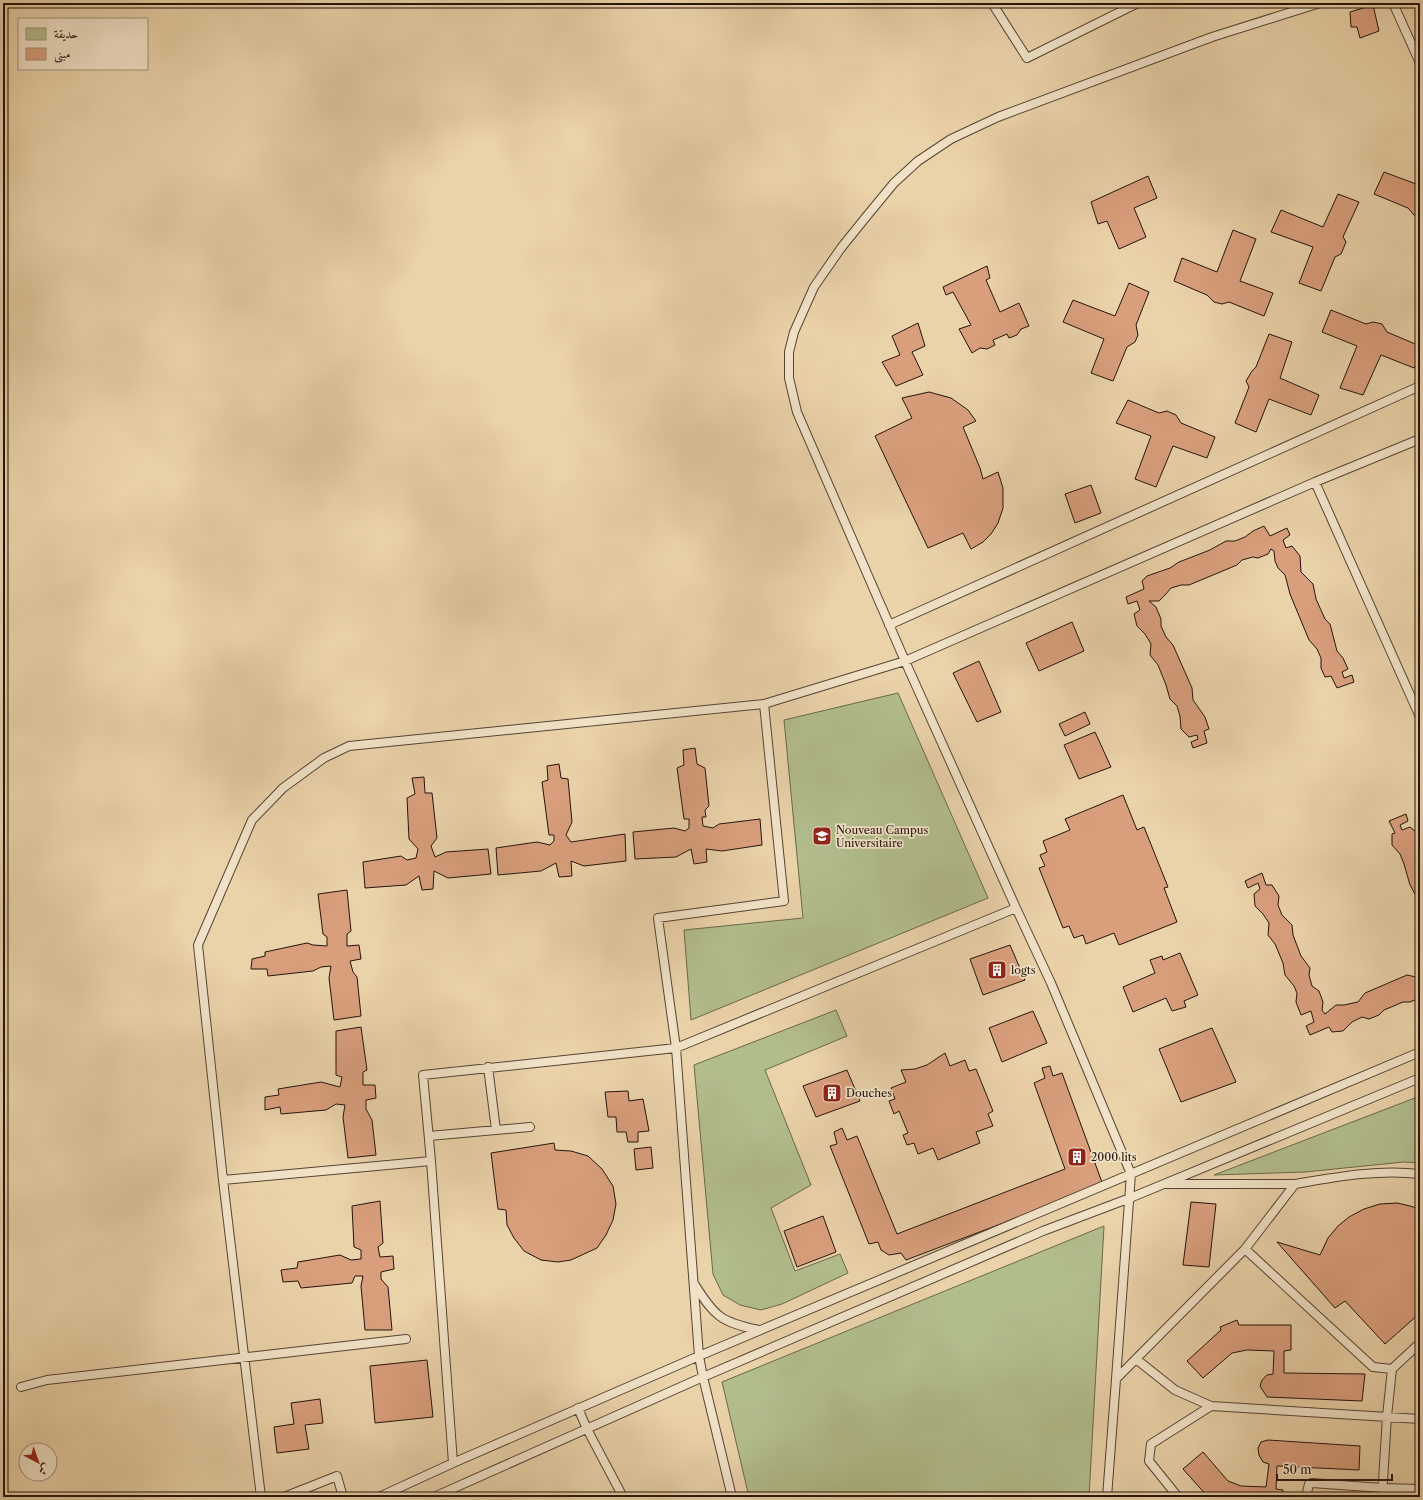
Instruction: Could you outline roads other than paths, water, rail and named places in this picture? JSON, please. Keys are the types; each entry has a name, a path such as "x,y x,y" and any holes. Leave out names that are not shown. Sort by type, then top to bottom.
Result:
{"lane":[{"path":"992,3 1027,58 1138,3"},
{"path":"1107,1497 1131,1174 1051,983 905,661 797,412 789,378 789,352 794,332 814,287 832,261 894,183 918,161 951,139 998,117 1204,40 1320,3"},
{"path":"1393,3 1420,63"},
{"path":"889,625 1420,386"},
{"path":"261,1497 223,1180 198,944 252,820 283,788 324,758 349,746 764,704 905,661 1315,482 1420,439"},
{"path":"1315,482 1420,717"},
{"path":"732,1497 699,1356 676,1048 658,918 784,901 764,704"},
{"path":"454,1462 423,1075 676,1048 1016,908"},
{"path":"379,1497 454,1462 759,1330 1420,1052"},
{"path":"488,1067 496,1130"},
{"path":"434,1497 703,1377 1042,1231 1130,1198 1420,1078"},
{"path":"429,1136 530,1127"},
{"path":"223,1180 431,1161"},
{"path":"1162,1184 1295,1184 1343,1176 1402,1172 1420,1174"},
{"path":"1116,1379 1245,1249 1295,1184"},
{"path":"1245,1249 1372,1367 1392,1369"},
{"path":"693,1282 707,1304 721,1318 738,1326 759,1330"},
{"path":"21,1387 47,1380 406,1339"},
{"path":"1382,1497 1387,1416 1392,1369 1420,1343"},
{"path":"1136,1359 1175,1390 1211,1406 1420,1419"},
{"path":"1178,1497 1149,1461 1151,1444 1211,1406"},
{"path":"578,1408 587,1429 623,1497"},
{"path":"284,1497 337,1476 343,1497"},
{"path":"1306,1497 1308,1486 1312,1483 1382,1488 1420,1488"}],"place":[{"name":"Nouveau Campus Universitaire","path":"822,836"},
{"name":"logts","path":"997,970"},
{"name":"Douches","path":"832,1093"},
{"name":"2000 lits","path":"1077,1157"}]}
